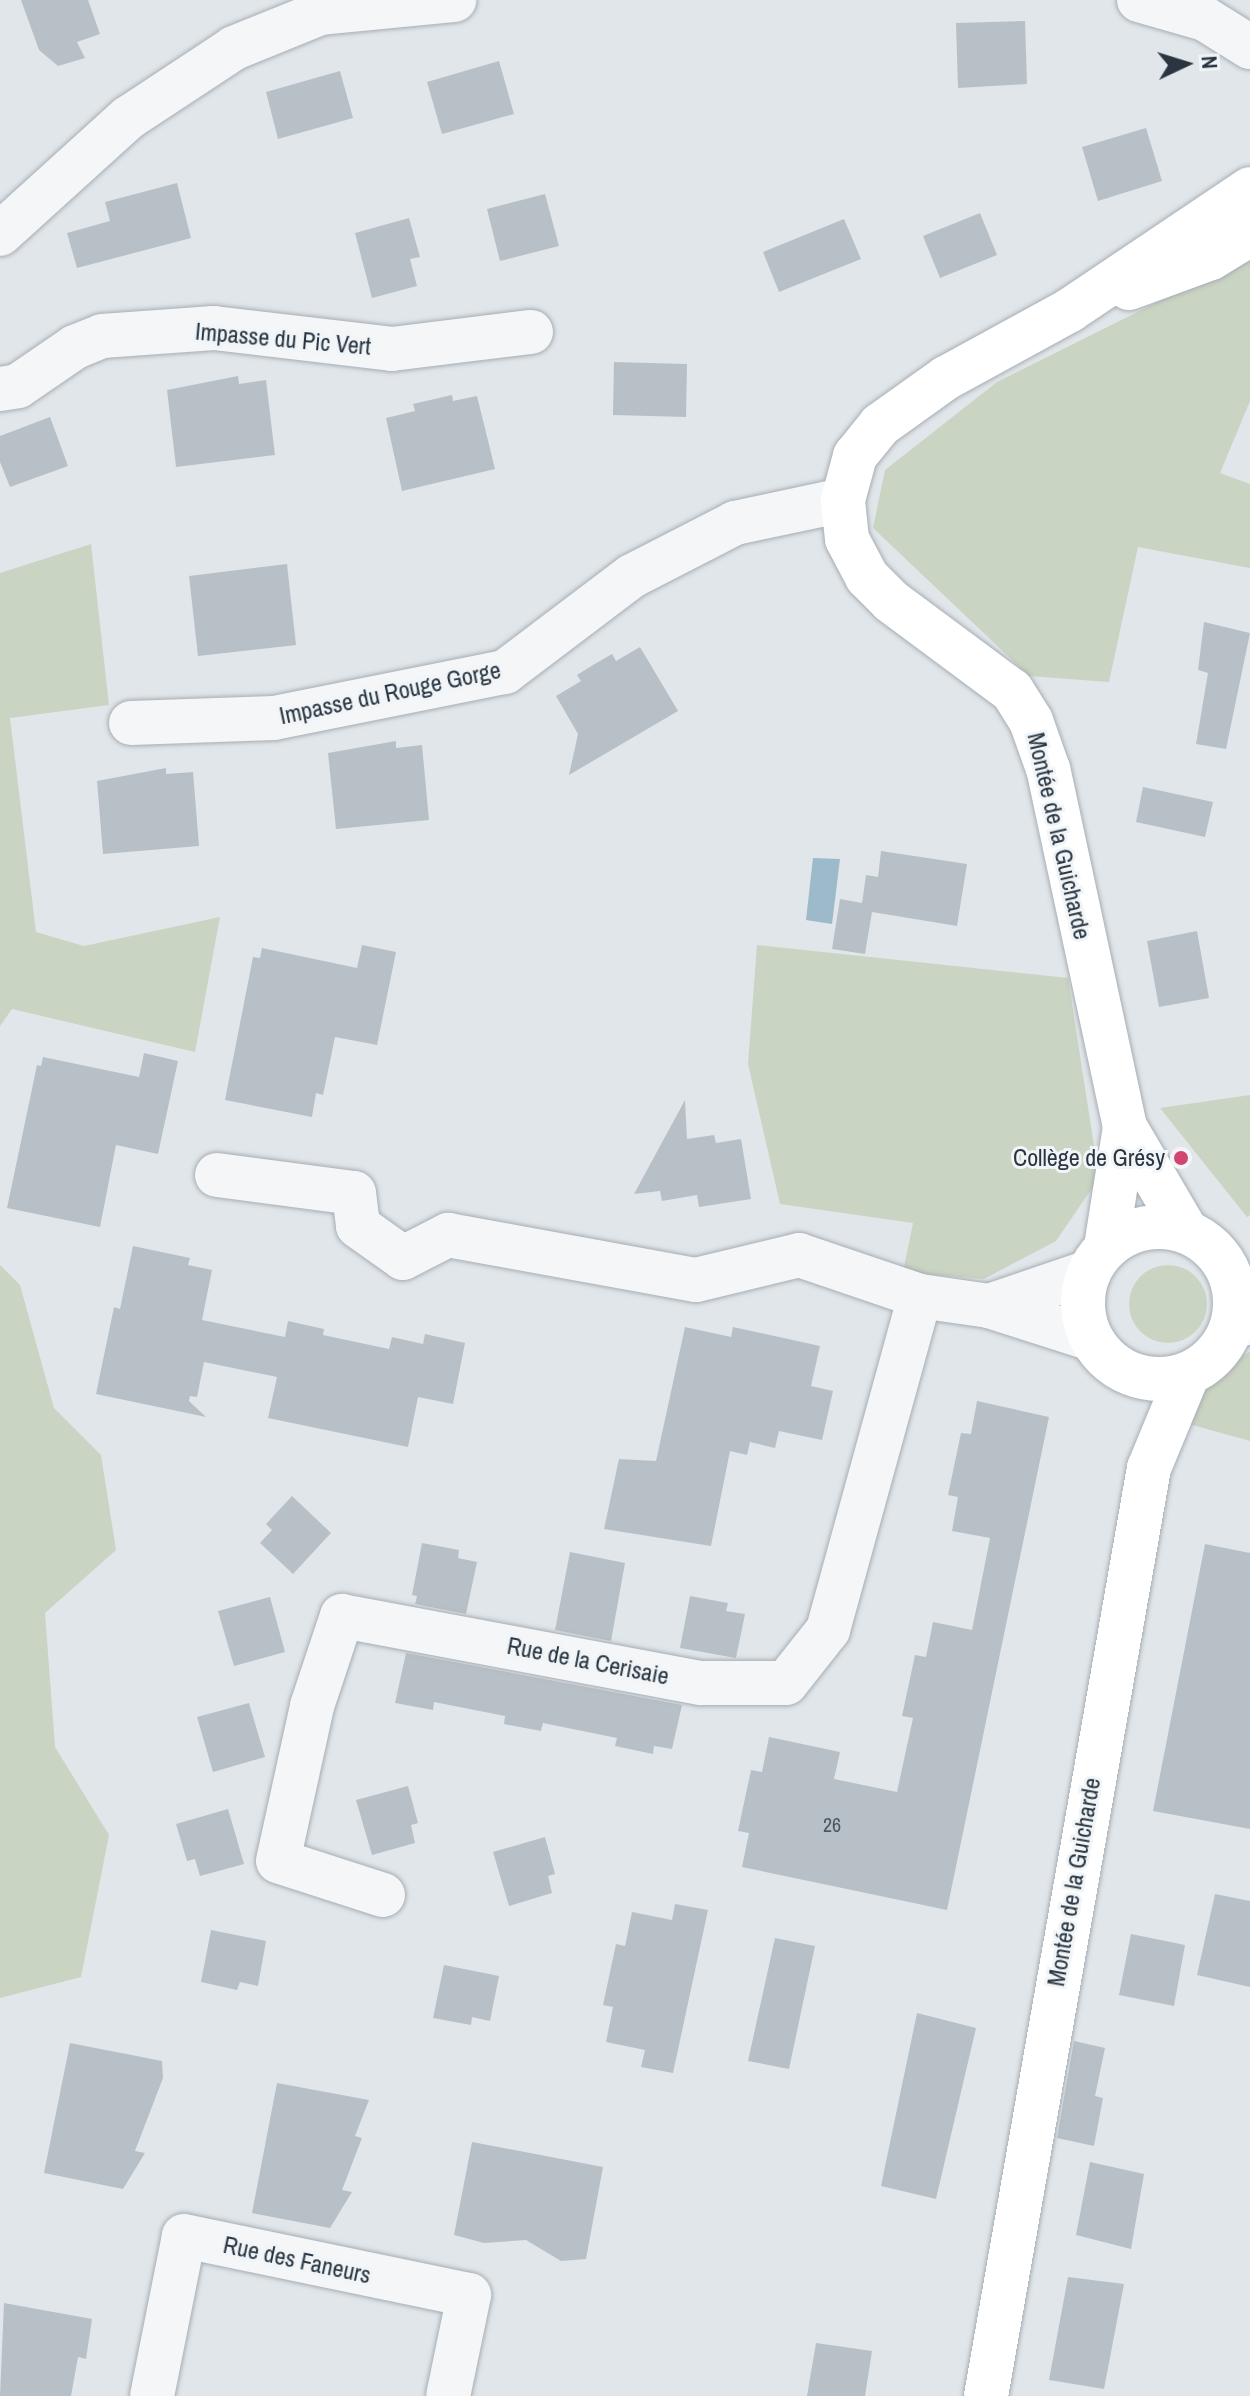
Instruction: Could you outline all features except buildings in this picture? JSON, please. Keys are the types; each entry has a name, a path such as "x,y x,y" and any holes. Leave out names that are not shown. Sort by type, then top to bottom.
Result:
{"main road":[{"name":"Montée de la Guicharde","path":"1186,1231 1125,1127 1048,769 1031,721 1012,691 891,601 867,577 847,539 843,500 855,456 880,425 946,378 1070,310 1250,189"},
{"name":"Montée de la Guicharde","path":"1070,310 1211,258 1250,234"},
{"name":"Montée de la Guicharde","path":"1098,1259 1125,1127"},
{"path":"1144,1228 1186,1231 1222,1260 1241,1306 1207,1363 1188,1374 1149,1379 1130,1374 1112,1363 1089,1338 1083,1309 1098,1259 1144,1228"},
{"path":"1130,1374 1149,1468"},
{"name":"Montée de la Guicharde","path":"986,2396 1149,1468 1188,1374"}],"street":[{"path":"0,234 128,118 234,48 320,13 454,0"},
{"path":"1139,0 1205,19 1244,47"},
{"name":"Impasse du Pic Vert","path":"0,389 18,386 75,347 102,336 214,328 392,349 531,332"},
{"name":"Impasse du Rouge Gorge","path":"131,723 274,718 505,672 632,576 735,523 843,500"},
{"path":"217,1175 354,1193 358,1226 403,1258 448,1235 696,1280 799,1255 920,1296 989,1306 1089,1338"},
{"path":"989,1306 1098,1259"},
{"name":"Rue de la Cerisaie","path":"383,1895 278,1861 312,1706 342,1616 701,1683 786,1683 828,1630 920,1296"},
{"name":"Rue des Faneurs","path":"152,2396 184,2236 469,2295 448,2396"}],"green space":[{"path":"1250,256 1250,401 1220,473 1250,484 1250,568 1138,547 1109,682 1029,676 873,528 885,470 997,382"},
{"path":"91,544 109,705 10,718 36,932 84,946 220,917 195,1052 12,1009 0,1026 0,573"},
{"path":"757,945 1068,978 1099,1178 1056,1241 984,1279 903,1272 913,1223 780,1204 748,1064"},
{"path":"1250,1095 1250,1215 1247,1217 1160,1108"},
{"path":"0,1265 20,1285 54,1408 101,1455 116,1550 45,1613 55,1747 109,1835 81,1977 0,1998"},
{"path":"1168,1265 1183,1268 1196,1276 1204,1289 1207,1304 1204,1319 1196,1332 1183,1340 1168,1343 1153,1340 1140,1332 1132,1319 1129,1304 1132,1289 1140,1276 1153,1268"},
{"path":"1250,1352 1250,1441 1189,1424 1189,1397 1211,1386 1235,1358"}],"water":[{"path":"813,858 840,859 832,924 806,920"}],"place":[{"name":"Collège de Grésy","path":"1181,1158"}]}
